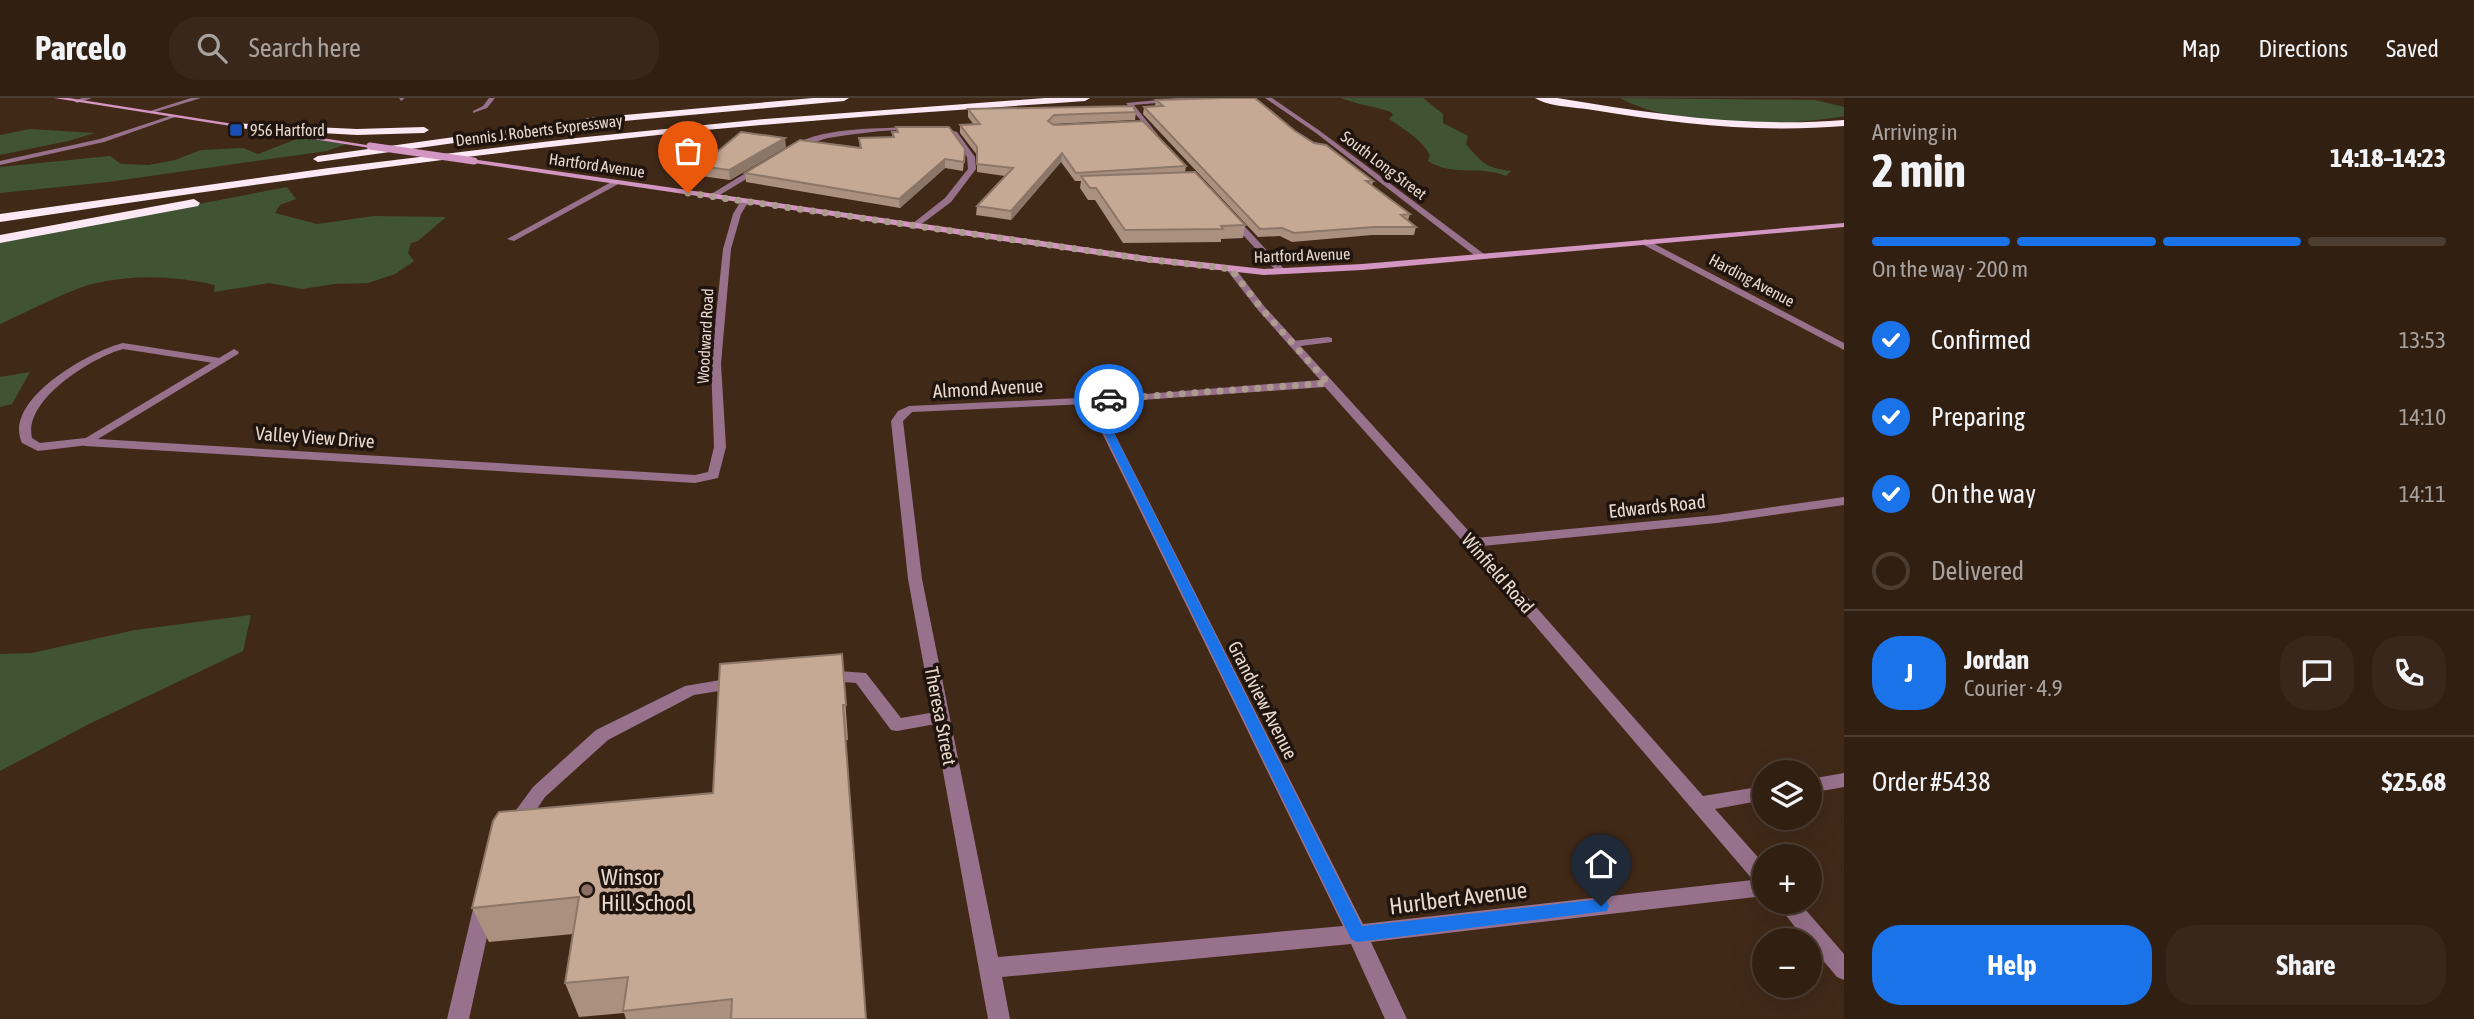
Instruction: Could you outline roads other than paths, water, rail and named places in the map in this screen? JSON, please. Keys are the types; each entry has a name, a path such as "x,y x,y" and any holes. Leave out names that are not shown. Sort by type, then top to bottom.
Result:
{"highway":[{"path":"479,125 764,98"},
{"path":"307,160 581,122 844,98"},
{"name":"Dennis J. Roberts Expressway","path":"29,201 221,174 615,127 957,98"},
{"name":"Dennis J. Roberts Expressway","path":"0,218 234,184 548,144 805,118 1085,98"},
{"path":"1540,98 1719,125 1781,127 1844,123"},
{"path":"1623,101 1678,115 1729,120 1792,121 1844,115"},
{"path":"234,125 357,132 432,129"},
{"path":"0,239 297,184 548,144"},
{"path":"221,174 246,170"}],"main road":[{"name":"Hartford Avenue","path":"57,98 618,183 1231,269 1282,272 1844,225"}],"street":[{"path":"77,101 89,98"},
{"path":"150,113 198,98"},
{"path":"475,112 485,107 492,98"},
{"path":"1161,141 1129,103 1210,98"},
{"name":"South Long Street","path":"1268,98 1481,256"},
{"path":"0,163 102,141 175,116"},
{"path":"1132,125 1145,124"},
{"path":"784,154 800,144 816,139 861,133 948,130 955,133 971,157 972,169 947,200 915,226"},
{"path":"712,196 766,165"},
{"path":"510,239 618,183"},
{"name":"Woodward Road","path":"714,475 720,447 716,364 727,249 737,214 745,201"},
{"path":"1226,210 1282,272"},
{"name":"Harding Avenue","path":"1645,242 1844,347"},
{"name":"Winfield Road","path":"1231,269 1293,344 1472,543 1752,864"},
{"path":"1293,344 1328,340"},
{"name":"Valley View Drive","path":"220,361 122,346 112,347 59,380 35,404 24,425 26,440 38,447 85,442 695,479 714,475"},
{"path":"85,442 234,352"},
{"name":"Almond Avenue","path":"902,413 909,410 1328,383"},
{"name":"Grandview Avenue","path":"1092,400 1357,934 1396,1019"},
{"name":"Theresa Street","path":"902,413 897,421 915,579 999,1019"},
{"name":"Edwards Road","path":"1472,543 1717,519 1844,501"},
{"path":"810,676 860,677 897,725 942,716"},
{"path":"504,842 539,792 602,735 691,690 758,680"},
{"path":"1822,784 1844,780"},
{"path":"1699,804 1752,795"},
{"name":"Hurlbert Avenue","path":"990,968 1357,934 1752,888"},
{"path":"458,1019 488,890"},
{"path":"1796,914 1844,970"}],"place":[{"name":"956 Hartford","path":"236,130"},
{"name":"Winsor Hill School","path":"587,890"}]}
